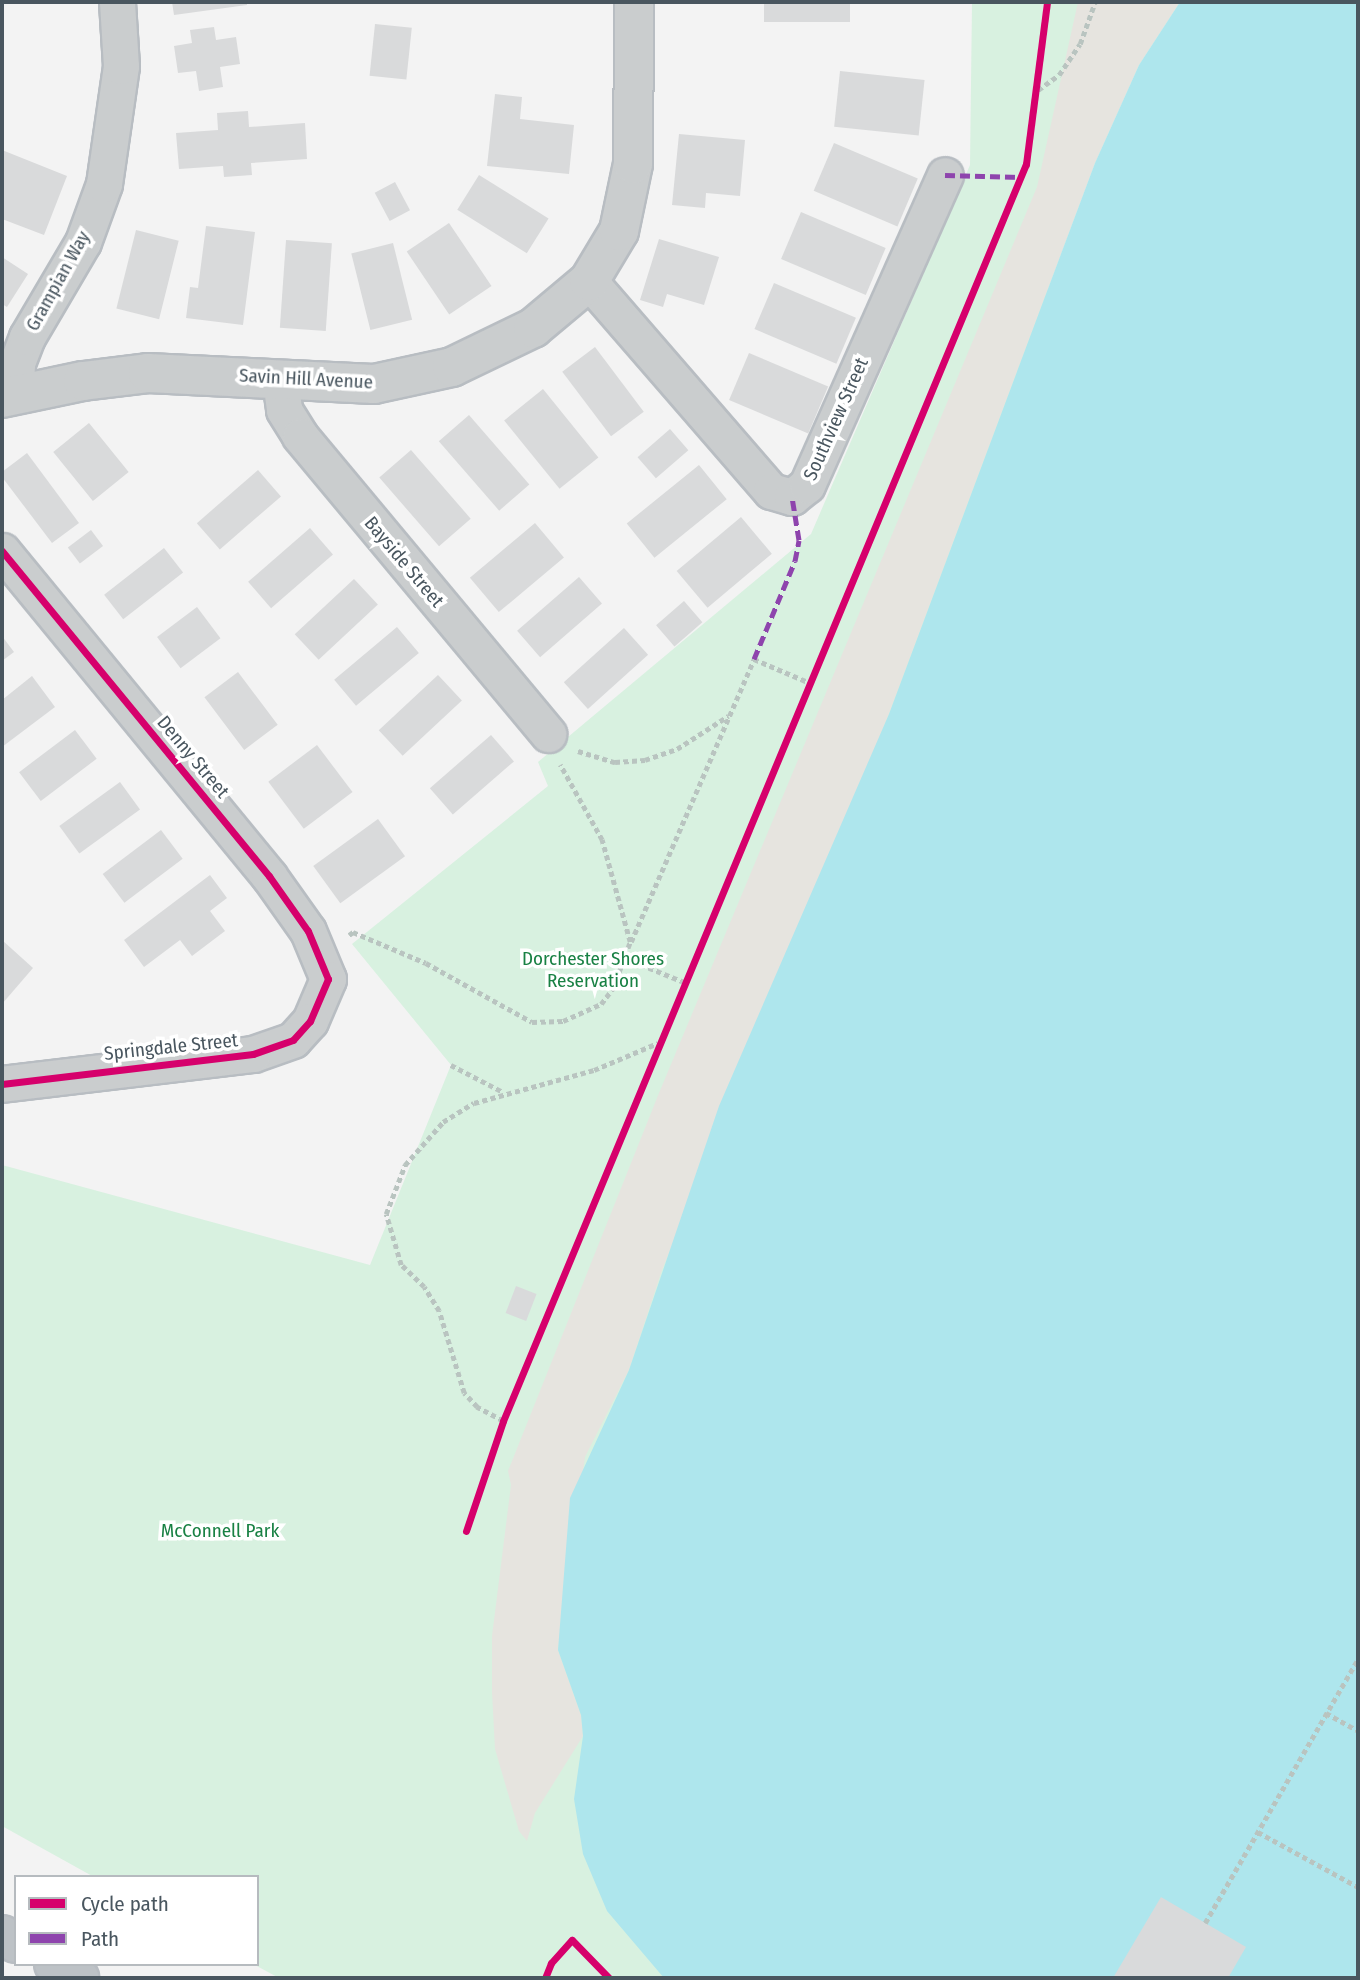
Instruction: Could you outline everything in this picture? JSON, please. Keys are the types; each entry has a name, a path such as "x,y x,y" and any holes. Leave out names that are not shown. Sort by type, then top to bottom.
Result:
{"highway":[{"path":"58,1966 79,1978"}],"street":[{"name":"Grampian Way","path":"9,396 27,337 83,242 104,184 121,75 117,2"},
{"name":"Savin Hill Avenue","path":"9,396 148,373 374,384 452,367 533,328 589,281 610,251 629,188 634,2"},
{"name":"Southview Street","path":"589,281 771,491 792,498 807,485 945,175"},
{"name":"Bayside Street","path":"280,380 284,410 300,436 548,734"},
{"name":"Denny Street","path":"2,551 241,841 303,922 321,955 328,979 320,999"},
{"name":"Springdale Street","path":"2,1084 253,1054 293,1040 310,1021 320,999"}],"path":[{"path":"1037,94 1059,75 1080,44 1095,2"},
{"path":"1037,94 1040,75"},
{"path":"321,955 353,932 456,978 519,1017 545,1024 586,1014 601,1004 625,958 754,659 808,682"},
{"path":"803,695 813,670"},
{"path":"548,734 587,755 615,762 645,760 677,748 728,716"},
{"path":"548,734 566,779 602,840 630,942"},
{"path":"625,958 684,982"},
{"path":"678,994 689,969"},
{"path":"652,1057 663,1031"},
{"path":"503,1421 477,1407 464,1393 439,1311 424,1287 401,1265 386,1214 405,1165 421,1141 464,1109 503,1092 594,1070 658,1043"},
{"path":"451,1065 503,1092"},
{"path":"498,1432 508,1408"},
{"path":"1205,1923 1358,1659"},
{"path":"1326,1713 1358,1731"},
{"path":"1258,1832 1358,1887"}],"green space":[{"path":"972,2 1180,2 1139,65 1095,163 1048,289 1358,1978 279,1978 257,1966 259,1966 259,1875 90,1875 2,1826 2,1165 370,1265 451,1065 352,944 548,786 538,762 811,534 970,165"}],"sand":[{"path":"1078,2 1180,2 1139,65 1095,163 889,714 662,1270 629,1370 585,1457 558,1650 581,1715 583,1736 535,1813 527,1841 519,1831 495,1749 492,1692 492,1636 511,1485 508,1471 659,1093 1037,187"}],"water":[{"path":"1180,2 1358,2 1358,1978 664,1978 607,1911 583,1854 574,1799 583,1736 581,1715 558,1650 570,1498 629,1370 719,1106 889,714 1095,163 1139,65"}],"building":[{"path":"172,2 247,2 247,5 174,15"},
{"path":"764,2 850,2 850,22 764,22"},
{"path":"375,24 412,28 406,80 370,76"},
{"path":"214,27 216,40 236,37 240,64 220,67 223,87 199,91 196,71 178,73 174,46 192,43 190,30"},
{"path":"840,71 925,80 919,136 834,127"},
{"path":"495,94 522,97 520,119 574,125 569,174 487,166"},
{"path":"248,111 249,127 305,123 307,159 251,163 252,175 224,177 223,166 179,169 176,133 218,130 217,113"},
{"path":"679,134 745,140 740,196 706,193 705,208 672,205"},
{"path":"834,143 918,179 897,226 814,191"},
{"path":"2,150 67,176 44,235 2,219"},
{"path":"479,175 549,218 527,253 457,210"},
{"path":"395,182 410,210 390,221 375,193"},
{"path":"801,212 886,248 866,295 781,259"},
{"path":"449,223 491,286 449,315 407,252"},
{"path":"206,226 255,232 243,325 186,318 190,287 198,288"},
{"path":"136,230 179,241 159,319 116,309"},
{"path":"659,239 719,257 704,305 667,294 663,307 640,300"},
{"path":"286,240 332,243 326,331 280,328"},
{"path":"393,243 412,320 370,330 351,253"},
{"path":"2,257 28,274 7,307 2,304"},
{"path":"774,283 856,318 836,364 754,329"},
{"path":"595,347 644,412 611,436 562,372"},
{"path":"749,353 828,387 808,434 729,400"},
{"path":"543,389 598,457 560,489 504,420"},
{"path":"469,415 529,484 499,511 439,441"},
{"path":"89,423 129,472 93,501 53,452"},
{"path":"670,429 688,450 656,478 638,457"},
{"path":"411,450 471,519 439,546 379,478"},
{"path":"27,453 79,523 52,543 2,477 2,472"},
{"path":"699,465 727,499 654,558 627,524"},
{"path":"258,470 281,496 220,550 197,523"},
{"path":"741,517 772,554 708,608 677,571"},
{"path":"535,523 564,557 499,612 470,578"},
{"path":"310,528 333,554 271,608 248,582"},
{"path":"91,530 103,546 80,563 68,547"},
{"path":"164,548 183,572 123,619 104,595"},
{"path":"579,577 602,603 540,657 517,631"},
{"path":"354,579 378,605 319,660 295,634"},
{"path":"684,601 702,622 674,646 656,625"},
{"path":"197,607 220,638 181,668 157,637"},
{"path":"397,627 419,653 356,706 334,680"},
{"path":"624,628 648,655 588,709 564,682"},
{"path":"2,636 14,652 2,661"},
{"path":"238,672 278,725 244,750 204,697"},
{"path":"438,675 462,701 403,756 379,730"},
{"path":"32,676 55,707 2,747 2,700"},
{"path":"75,730 97,759 41,801 19,772"},
{"path":"491,735 514,761 453,815 430,788"},
{"path":"317,745 353,792 304,829 268,782"},
{"path":"120,782 140,810 79,854 59,826"},
{"path":"378,819 405,856 340,903 313,866"},
{"path":"161,830 183,859 124,903 103,874"},
{"path":"210,875 227,898 210,911 225,931 192,956 180,940 144,967 124,940"},
{"path":"2,940 33,968 2,1004"},
{"path":"516,1286 537,1294 526,1321 506,1313"},
{"path":"1161,1897 1246,1947 1228,1978 1113,1978"}],"marked path":[{"path":"945,175 1021,177"},
{"path":"754,659 795,561 799,540 792,497"}],"cycle path":[{"path":"466,1531 503,1421 1026,164 1047,2"},
{"path":"2,551 269,876 308,931 328,979 310,1021 293,1040 253,1054 2,1084"},
{"path":"545,1978 551,1963 572,1940 609,1978"}],"park label":[{"name":"Dorchester Shores Reservation","path":"593,970"},
{"name":"McConnell Park","path":"220,1531"}]}
